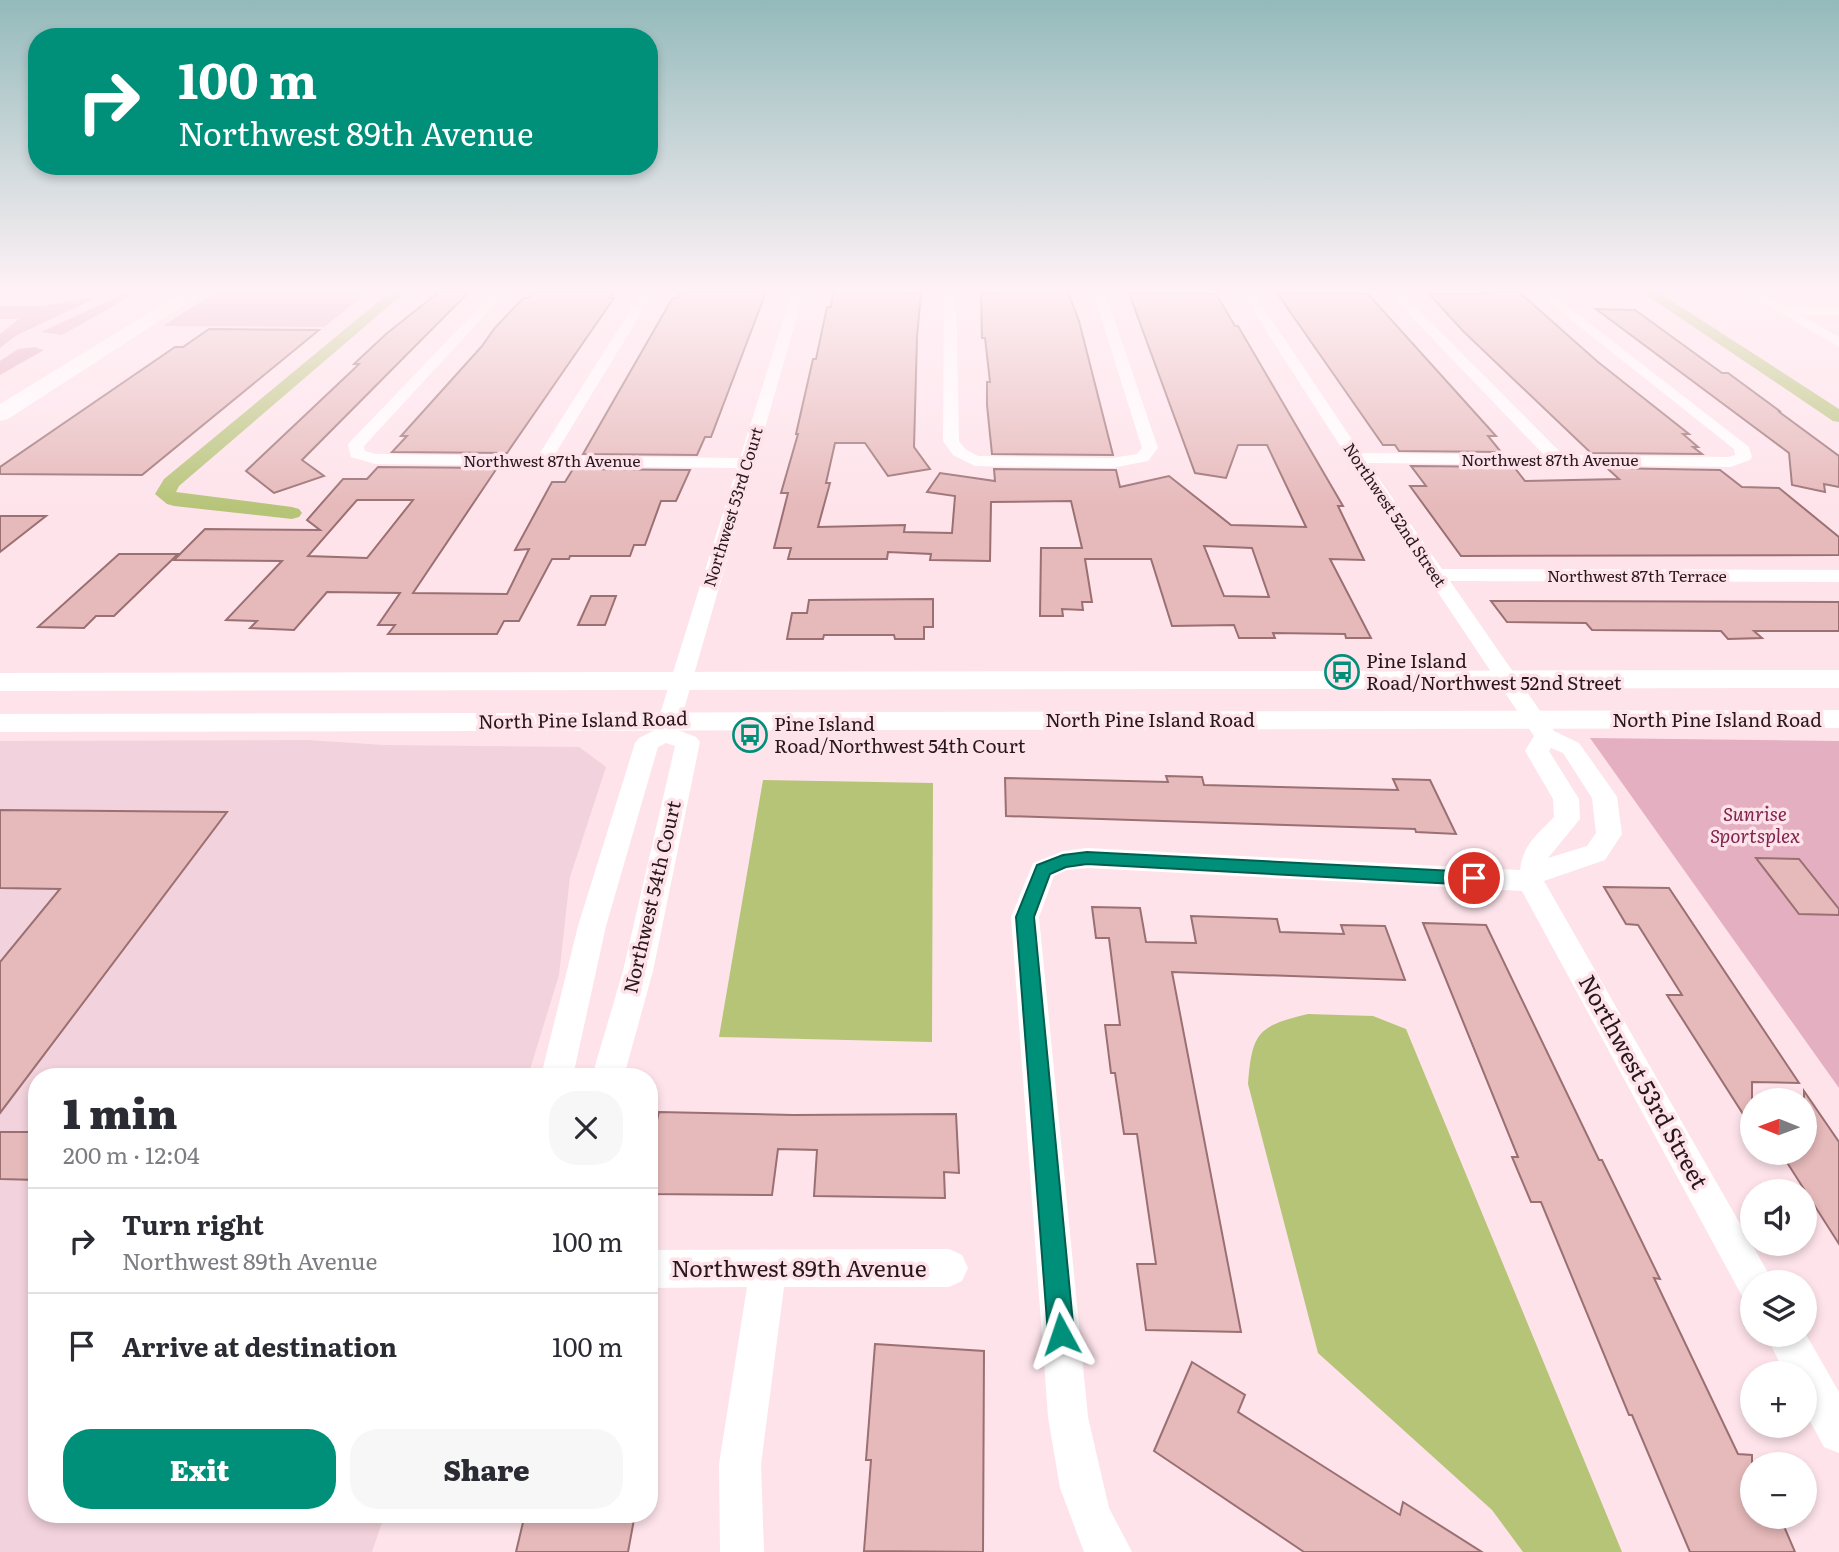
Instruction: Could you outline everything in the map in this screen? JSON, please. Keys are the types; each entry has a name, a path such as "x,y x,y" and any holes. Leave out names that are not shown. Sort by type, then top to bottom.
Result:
{"highway":[{"path":"0,414 79,364"}],"main road":[{"name":"North Pine Island Road","path":"0,682 1839,679"},
{"name":"North Pine Island Road","path":"0,723 1541,728 1839,719"}],"street":[{"name":"Northwest 87th Avenue","path":"432,364 356,445 357,454 375,459 747,463"},
{"path":"543,461 603,364"},
{"name":"Northwest 53rd Court","path":"678,682 776,364"},
{"path":"950,364 951,441 958,452 975,461 1112,463 1142,458 1150,449 1123,364"},
{"name":"Northwest 52nd Street","path":"1295,364 1541,728 1571,748 1604,797 1609,834 1596,853 1532,877"},
{"path":"1465,364 1558,460"},
{"name":"Northwest 87th Avenue","path":"1356,458 1730,462 1744,457 1741,447 1635,364"},
{"name":"Northwest 87th Terrace","path":"1435,575 1839,576"},
{"path":"559,1068 592,926 648,743 667,727 678,682"},
{"name":"Northwest 54th Court","path":"610,1068 638,971 688,742 667,727"},
{"path":"1110,1552 1086,1503 1075,1461 1068,1417 1025,917 1043,870 1063,862 1087,858 1532,877 1535,854 1567,819 1566,799 1537,751 1541,728"},
{"name":"Northwest 53rd Street","path":"1532,877 1748,1270"},
{"name":"Northwest 89th Avenue","path":"658,1267 949,1268"},
{"path":"742,1552 740,1464 768,1269"},
{"path":"1792,1347 1839,1432"}],"shaded area":[{"path":"307,740 384,745 579,747 606,767 570,877 559,975 530,1068 28,1068 28,1523 382,1523 372,1552 0,1552 0,741"},
{"path":"763,780 933,783 932,1042 719,1037"},
{"path":"1308,1014 1373,1016 1406,1029 1622,1552 1523,1552 1492,1510 1318,1353 1248,1084 1252,1053 1261,1034 1278,1023"}],"green space":[{"path":"0,364 19,364 0,375"},
{"name":"Sunrise Sportsplex","path":"1590,738 1839,741 1839,1088"}],"building":[{"path":"150,364 277,364 142,475 0,474 0,467"},
{"path":"359,364 397,364 302,460 324,476 274,493 246,471"},
{"path":"465,364 568,364 507,453 392,452 407,436 401,436"},
{"path":"634,364 739,364 711,437 705,437 697,455 583,454"},
{"path":"812,364 916,364 914,447 930,469 888,476 865,443 835,443 826,483 830,483 818,527 905,525 904,532 952,533 955,496 927,492 940,473 995,481 994,469 1116,470 1120,487 1169,476 1231,525 1306,527 1267,445 1238,445 1226,478 1195,473 1155,364 1260,364 1343,506 1338,506 1364,560 1330,559 1371,638 1346,638 1345,634 1273,633 1275,638 1239,638 1234,625 1172,626 1151,559 1085,559 1092,602 1082,602 1083,610 1062,609 1063,616 1040,616 1041,548 1082,548 1071,501 991,502 990,561 930,560 931,554 888,552 887,559 788,559 791,548 774,548 788,493 781,493","holes":["1204,546 1252,548 1269,597 1224,596"]},
{"path":"988,364 1090,364 1113,455 992,454 987,405 987,382 990,382"},
{"path":"1327,364 1431,364 1496,436 1488,436 1501,452 1399,451 1395,445 1383,445"},
{"path":"1498,364 1601,364 1689,434 1683,434 1702,454 1591,453"},
{"path":"1670,364 1710,364 1722,373 1728,373 1839,456 1839,487 1824,484 1825,492 1792,485 1789,453"},
{"path":"1411,466 1514,467 1525,481 1619,479 1607,468 1720,470 1742,487 1779,488 1839,537 1839,555 1461,556 1410,486 1426,486"},
{"path":"378,467 497,468 413,593 507,594 529,549 515,550 552,482 565,482 573,469 690,470 676,501 661,501 645,545 634,545 630,556 570,556 569,559 552,559 519,621 504,621 497,634 388,634 395,625 378,625 400,593 327,592 294,630 250,628 257,621 226,620 282,561 174,560 205,529 320,530 307,520 343,479 367,479","holes":["357,500 413,500 367,558 308,556"]},
{"path":"0,516 46,516 0,552"},
{"path":"119,554 178,554 114,616 96,616 84,628 38,627"},
{"path":"591,596 616,596 605,625 578,625"},
{"path":"933,599 933,627 924,627 924,639 895,639 894,635 824,635 823,639 787,639 792,613 807,613 809,600"},
{"path":"1491,601 1839,602 1839,631 1754,631 1762,638 1728,639 1721,631 1592,630 1586,623 1507,622"},
{"path":"1166,776 1202,777 1204,785 1398,790 1393,779 1430,780 1456,834 1416,832 1415,829 1006,816 1005,778 1168,782"},
{"path":"0,810 227,812 34,1068 28,1068 28,1076 0,1113 0,962 60,889 0,888"},
{"path":"1756,858 1799,859 1839,909 1839,915 1799,914"},
{"path":"1604,887 1669,888 1799,1083 1752,1082 1752,1088 1740,1088 1740,1109 1667,995 1682,995 1638,925 1626,924"},
{"path":"1092,907 1140,908 1146,942 1196,943 1191,916 1277,919 1280,932 1344,934 1341,925 1385,926 1405,980 1172,972 1241,1332 1146,1330 1137,1264 1156,1264 1137,1134 1124,1134 1115,1073 1111,1073 1105,1025 1120,1025 1109,938 1096,938"},
{"path":"1423,923 1486,925 1599,1160 1602,1160 1660,1279 1654,1278 1740,1454 1740,1529 1785,1529 1795,1552 1690,1552 1632,1415 1629,1415 1541,1202 1531,1202 1512,1157 1518,1157"},
{"path":"1817,1110 1839,1142 1839,1244 1817,1209 1817,1179 1798,1179 1789,1166 1817,1165"},
{"path":"659,1112 956,1114 959,1173 944,1172 945,1198 814,1196 817,1150 778,1149 772,1195 658,1194"},
{"path":"0,1132 28,1132 28,1180 0,1179"},
{"path":"875,1344 984,1351 983,1552 864,1551 871,1460 866,1460"},
{"path":"1192,1362 1245,1395 1238,1412 1400,1515 1403,1502 1482,1552 1304,1552 1154,1451"},
{"path":"523,1523 633,1523 628,1552 516,1552"}],"waterway":[{"path":"292,513 174,500 165,494 171,483 312,364"},
{"path":"1759,364 1839,417"}],"place":[{"name":"Pine Island Road/Northwest 52nd Street","path":"1342,672"},
{"name":"Pine Island Road/Northwest 54th Court","path":"750,735"}],"route":[{"path":"1061,1334 1025,917 1043,870 1063,862 1087,858 1474,878"}]}
